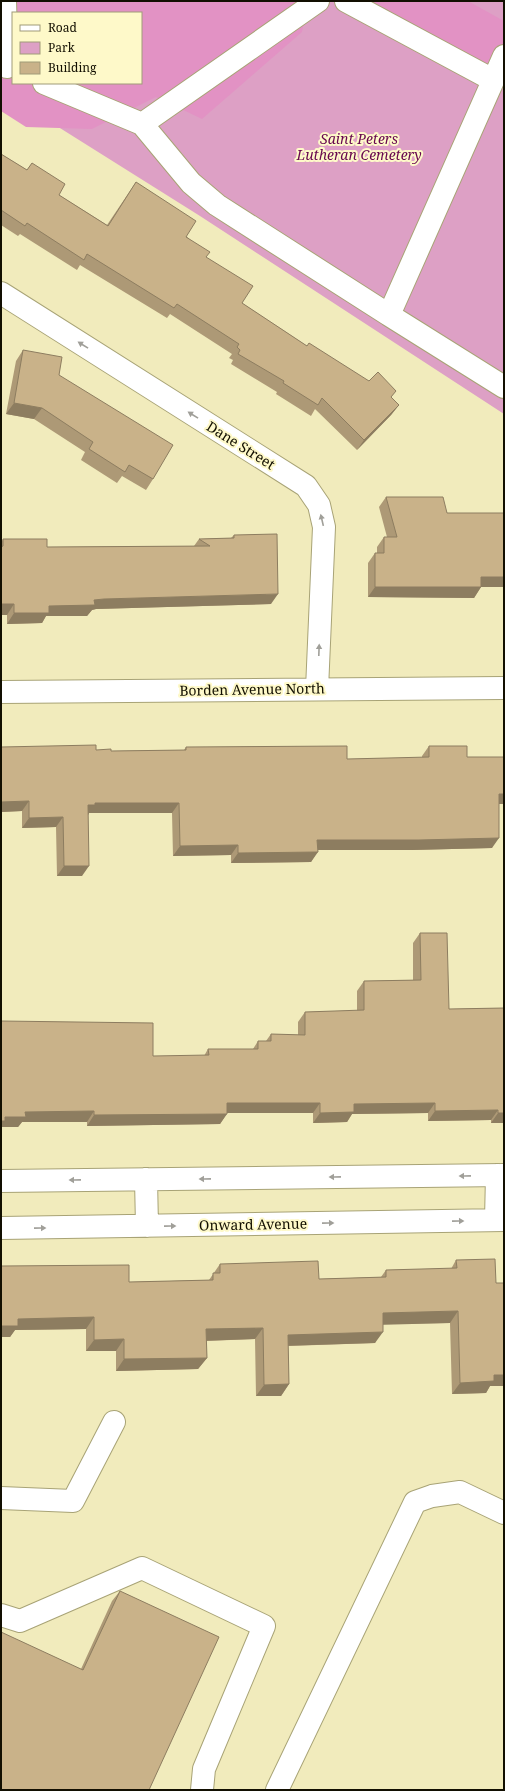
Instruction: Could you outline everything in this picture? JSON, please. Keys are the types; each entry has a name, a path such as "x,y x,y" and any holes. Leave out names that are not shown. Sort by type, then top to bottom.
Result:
{"street":[{"path":"5,1 7,67"},
{"path":"142,124 318,1"},
{"path":"346,1 493,80"},
{"path":"389,315 504,56"},
{"path":"46,84 142,124 191,182 217,205 504,387"},
{"name":"Dane Street","path":"1,293 306,486 319,505 324,528 317,689"},
{"name":"Borden Avenue North","path":"1,692 504,688"},
{"path":"1,1181 501,1175 500,1220"},
{"path":"146,1179 146,1226"},
{"name":"Onward Avenue","path":"1,1228 500,1220"},
{"path":"1,1498 73,1501 114,1422"},
{"path":"277,1790 415,1502 432,1496 460,1492 504,1513"},
{"path":"1,1615 20,1621 142,1568 264,1626 204,1769 202,1790"}],"green space":[{"name":"Saint Peters Lutheran Cemetery","path":"1,1 504,1 504,414 200,216 1,91"}],"shaded area":[{"path":"1,1 308,1 302,32 202,119 156,97 92,129 26,127 1,111"},
{"path":"371,1 468,1 504,21 504,77"}],"building":[{"path":"1,154 27,170 32,163 65,184 59,195 108,226 136,182 196,221 186,237 210,252 206,257 253,286 242,303 307,346 309,343 369,381 378,372 396,391 391,397 399,405 364,440 322,398 318,405 283,383 284,381 238,354 240,350 237,347 239,344 177,304 174,308 87,254 84,260 27,223 25,226 1,210"},
{"path":"23,350 62,357 59,375 173,445 153,479 129,465 125,472 89,449 93,442 42,408 14,403"},
{"path":"386,497 443,497 447,513 504,513 504,577 481,577 481,587 375,587 375,553 384,553 384,537 397,537"},
{"path":"277,534 278,594 104,599 94,600 95,605 49,606 49,613 14,613 14,604 1,604 1,547 3,546 3,539 47,539 47,547 210,546 199,539 234,538 234,535"},
{"path":"96,745 96,750 111,749 111,751 186,750 186,747 347,746 347,759 429,757 429,746 467,746 467,757 504,757 504,794 499,794 499,838 317,840 318,852 238,853 238,845 180,846 179,803 95,803 95,805 88,805 89,866 64,866 63,817 29,818 29,801 1,802 1,747"},
{"path":"420,933 447,933 449,1009 504,1008 504,1113 498,1113 498,1110 435,1111 435,1103 354,1104 354,1112 320,1113 320,1103 227,1103 227,1114 94,1115 94,1111 25,1112 26,1117 5,1117 5,1121 1,1121 1,1021 153,1023 153,1056 209,1055 208,1049 258,1049 258,1041 271,1041 271,1034 305,1035 305,1012 364,1010 364,981 421,980"},
{"path":"495,1259 496,1283 504,1283 504,1375 494,1375 494,1381 460,1383 458,1311 383,1313 383,1332 288,1335 289,1384 264,1385 263,1328 206,1329 207,1358 124,1359 124,1339 94,1340 94,1317 18,1319 18,1326 1,1326 1,1266 129,1265 129,1282 213,1280 213,1273 220,1273 220,1264 318,1261 319,1279 386,1277 386,1270 457,1268 456,1260"},
{"path":"120,1591 219,1637 149,1790 1,1790 1,1632 83,1670"}]}
